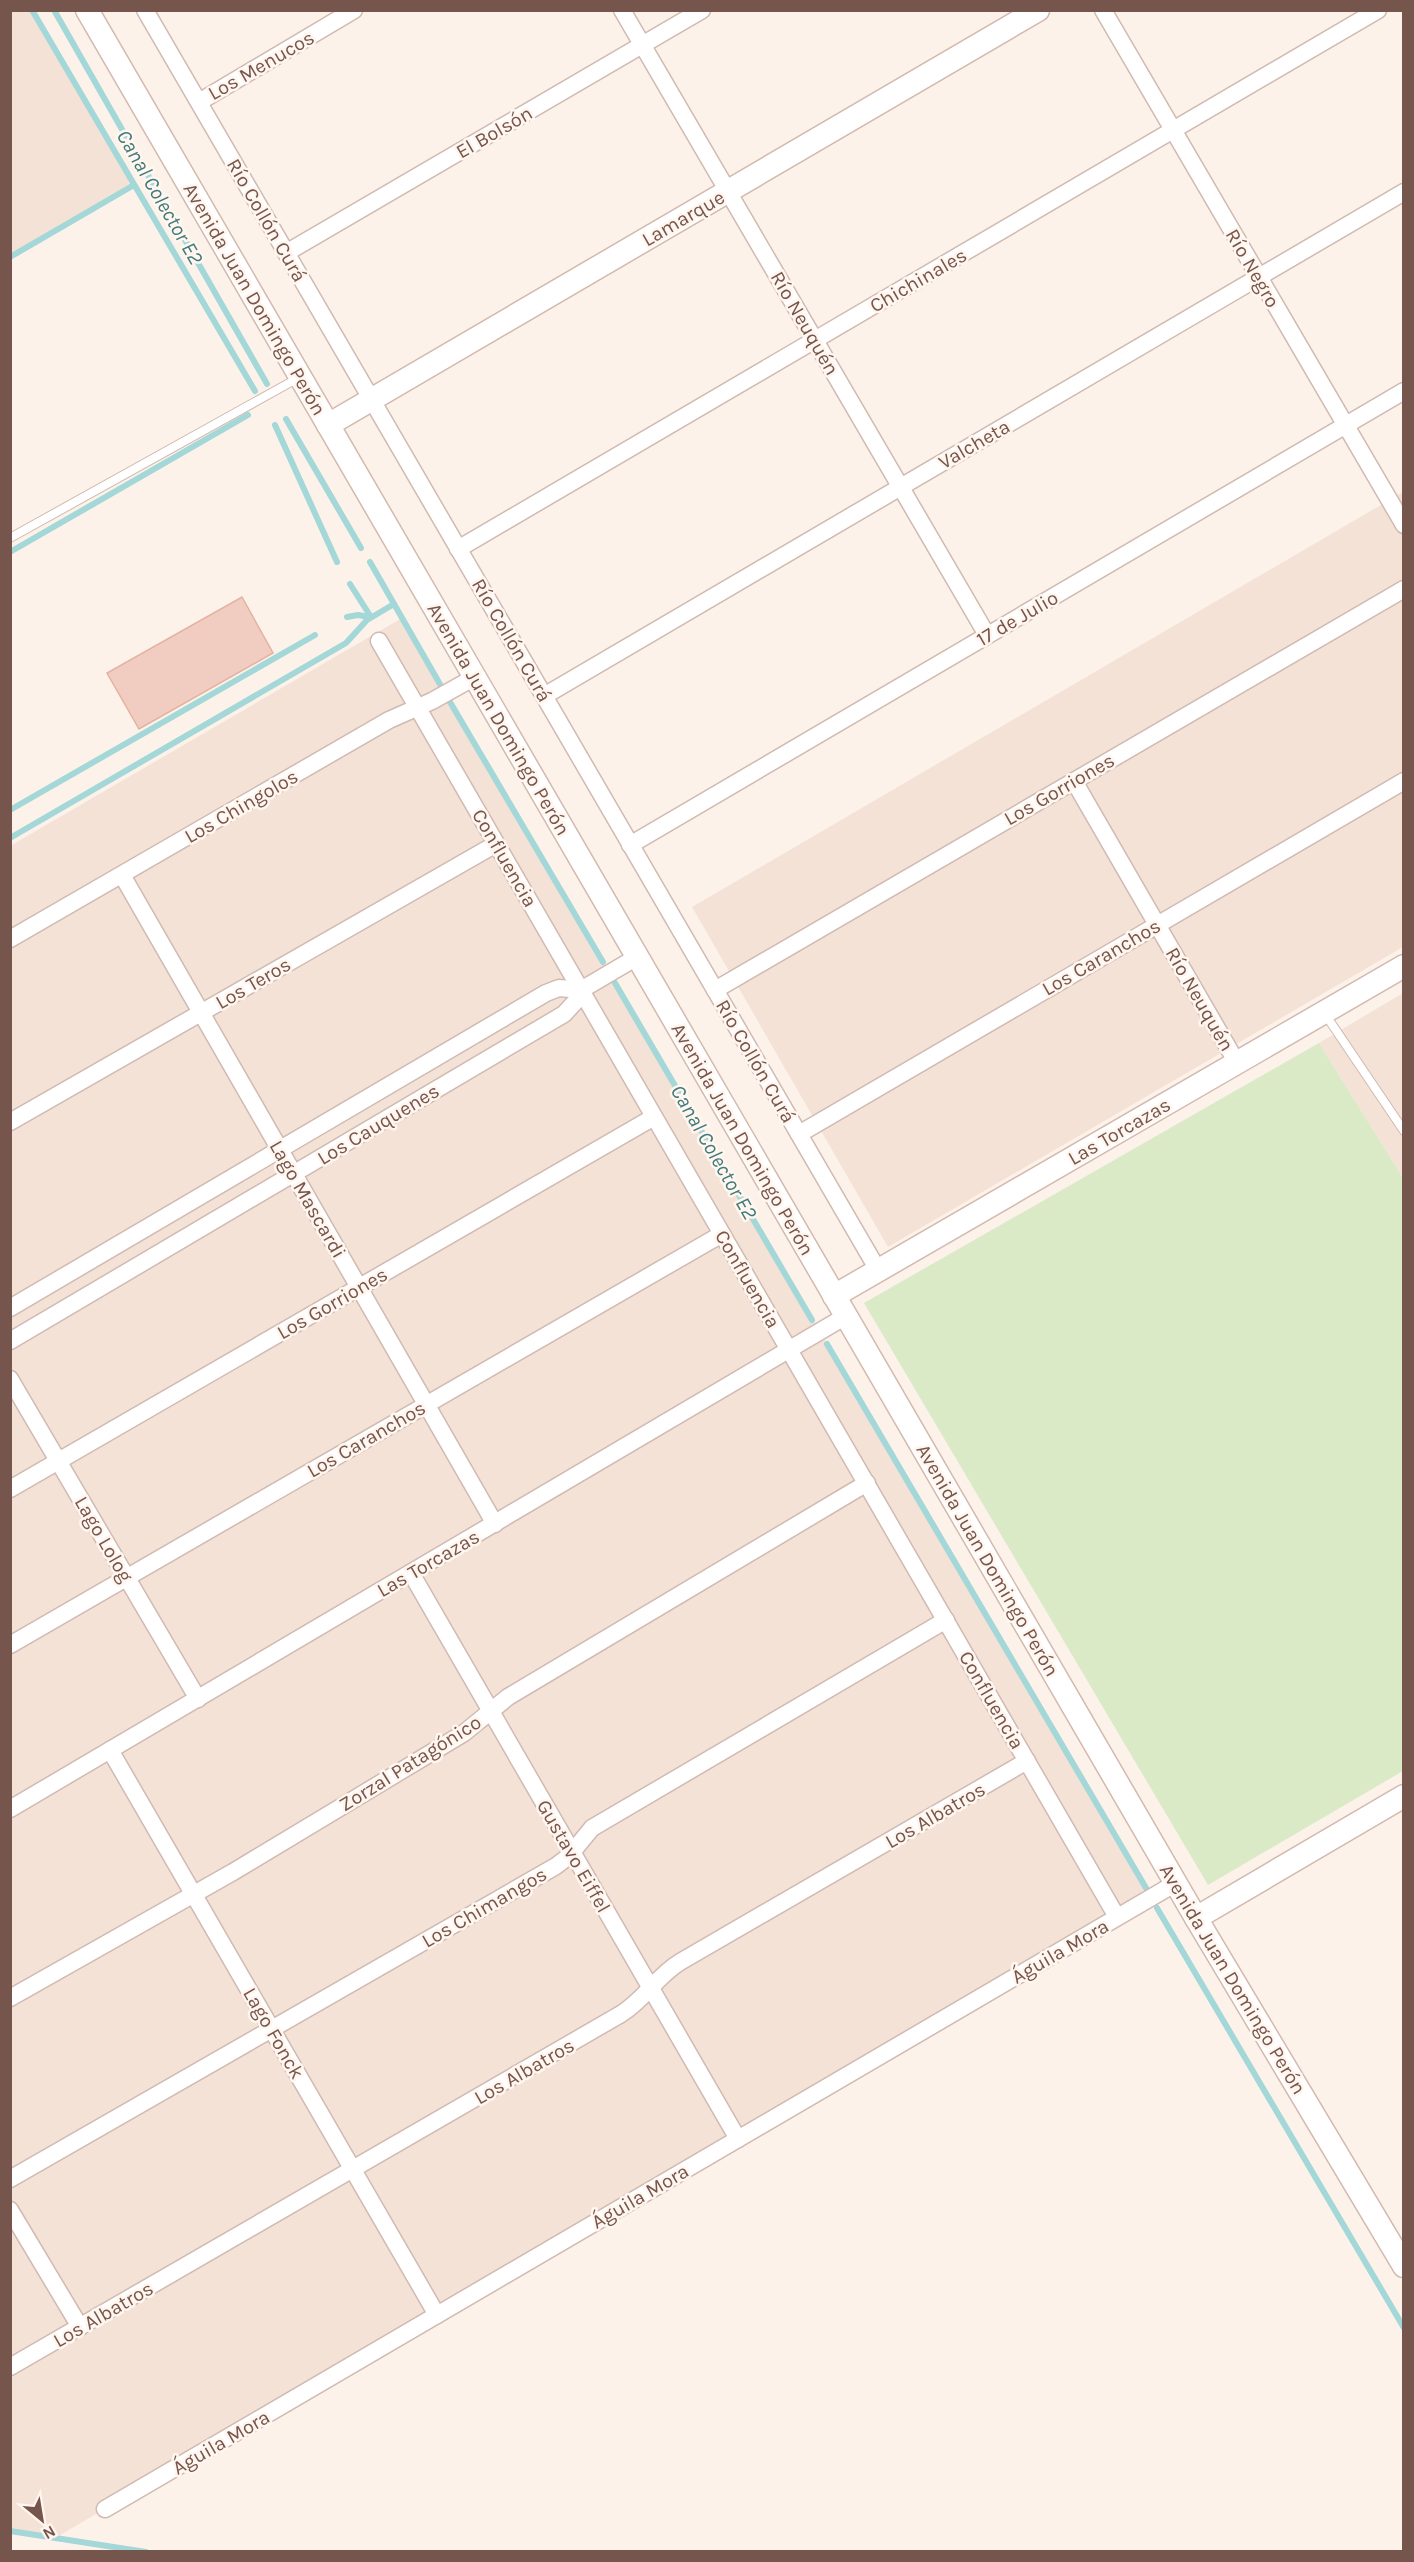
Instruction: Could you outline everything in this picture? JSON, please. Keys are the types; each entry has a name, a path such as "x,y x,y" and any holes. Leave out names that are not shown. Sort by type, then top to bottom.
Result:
{"street":[{"name":"Avenida Juan Domingo Perón","path":"87,10 1196,1918 1404,2266"},
{"name":"Río Collón Curá","path":"145,10 878,1270"},
{"name":"Los Menucos","path":"199,102 354,10"},
{"name":"Río Neuquén","path":"622,10 987,635"},
{"name":"El Bolsón","path":"286,253 702,10"},
{"name":"Lamarque","path":"328,425 1038,10"},
{"name":"Río Negro","path":"1103,10 1404,525"},
{"name":"Chichinales","path":"458,549 1378,10"},
{"name":"Valcheta","path":"544,696 1404,192"},
{"name":"17 de Julio","path":"630,845 1404,392"},
{"name":"Los Gorriones","path":"715,990 1404,589"},
{"name":"Confluencia","path":"379,641 1117,1917"},
{"name":"Los Chingolos","path":"10,939 379,726 475,677"},
{"name":"Río Neuquén","path":"1074,780 1237,1062"},
{"name":"Los Caranchos","path":"799,1134 1404,781"},
{"name":"Los Teros","path":"10,1122 496,844"},
{"name":"Lago Mascardi","path":"122,875 495,1524"},
{"name":"Los Cauquenes","path":"10,1341 564,1014 576,1001 581,990 637,957"},
{"name":"Las Torcazas","path":"834,1296 1404,966"},
{"name":"Los Cauquenes","path":"10,1308 546,993 559,988 581,990"},
{"name":"Los Gorriones","path":"10,1489 654,1117"},
{"name":"Los Caranchos","path":"10,1645 722,1234"},
{"name":"Las Torcazas","path":"10,1809 846,1316"},
{"name":"Lago Lolog","path":"10,1379 198,1698"},
{"name":"Zorzal Patagónico","path":"10,1998 194,1895 472,1728 508,1697 867,1483"},
{"name":"Gustavo Eiffel","path":"411,1573 738,2139"},
{"name":"Los Chimangos","path":"10,2179 556,1866 592,1828 946,1620"},
{"name":"Lago Fonck","path":"110,1750 437,2315"},
{"name":"Los Albatros","path":"10,2367 621,2014 640,2001 663,1974 680,1962 1027,1761"},
{"path":"1196,1918 1404,1796"},
{"name":"Águila Mora","path":"105,2509 1176,1883"},
{"path":"10,2210 80,2327"}],"lane":[{"path":"10,538 300,377"},
{"path":"1324,1012 1404,1131"}],"shaded area":[{"path":"10,11 32,11 134,185 11,257"},
{"path":"1403,492 1403,947 888,1247 692,907"},
{"path":"402,618 1146,1888 1117,1917 55,2538 10,2531 10,846"},
{"path":"1403,993 1403,1178 1319,1043"}],"green space":[{"path":"1319,1043 1403,1178 1403,1771 1208,1885 864,1303"}],"building":[{"path":"242,597 273,653 139,729 107,673"}],"waterway":[{"path":"32,10 255,391"},
{"name":"Canal Colector E2","path":"54,10 267,384"},
{"path":"10,257 134,185"},
{"path":"10,552 248,415"},
{"name":"Canal Colector E2","path":"286,419 361,548"},
{"path":"275,425 337,562"},
{"name":"Canal Colector E2","path":"370,562 441,686"},
{"path":"350,584 371,617"},
{"path":"10,838 346,643 367,620 394,604"},
{"path":"347,617 358,615 370,617"},
{"path":"10,810 315,635"},
{"name":"Canal Colector E2","path":"450,702 603,962"},
{"name":"Canal Colector E2","path":"615,983 812,1320"},
{"path":"827,1344 1146,1888"},
{"path":"1157,1908 1404,2328"},
{"path":"10,2531 146,2552"}]}
